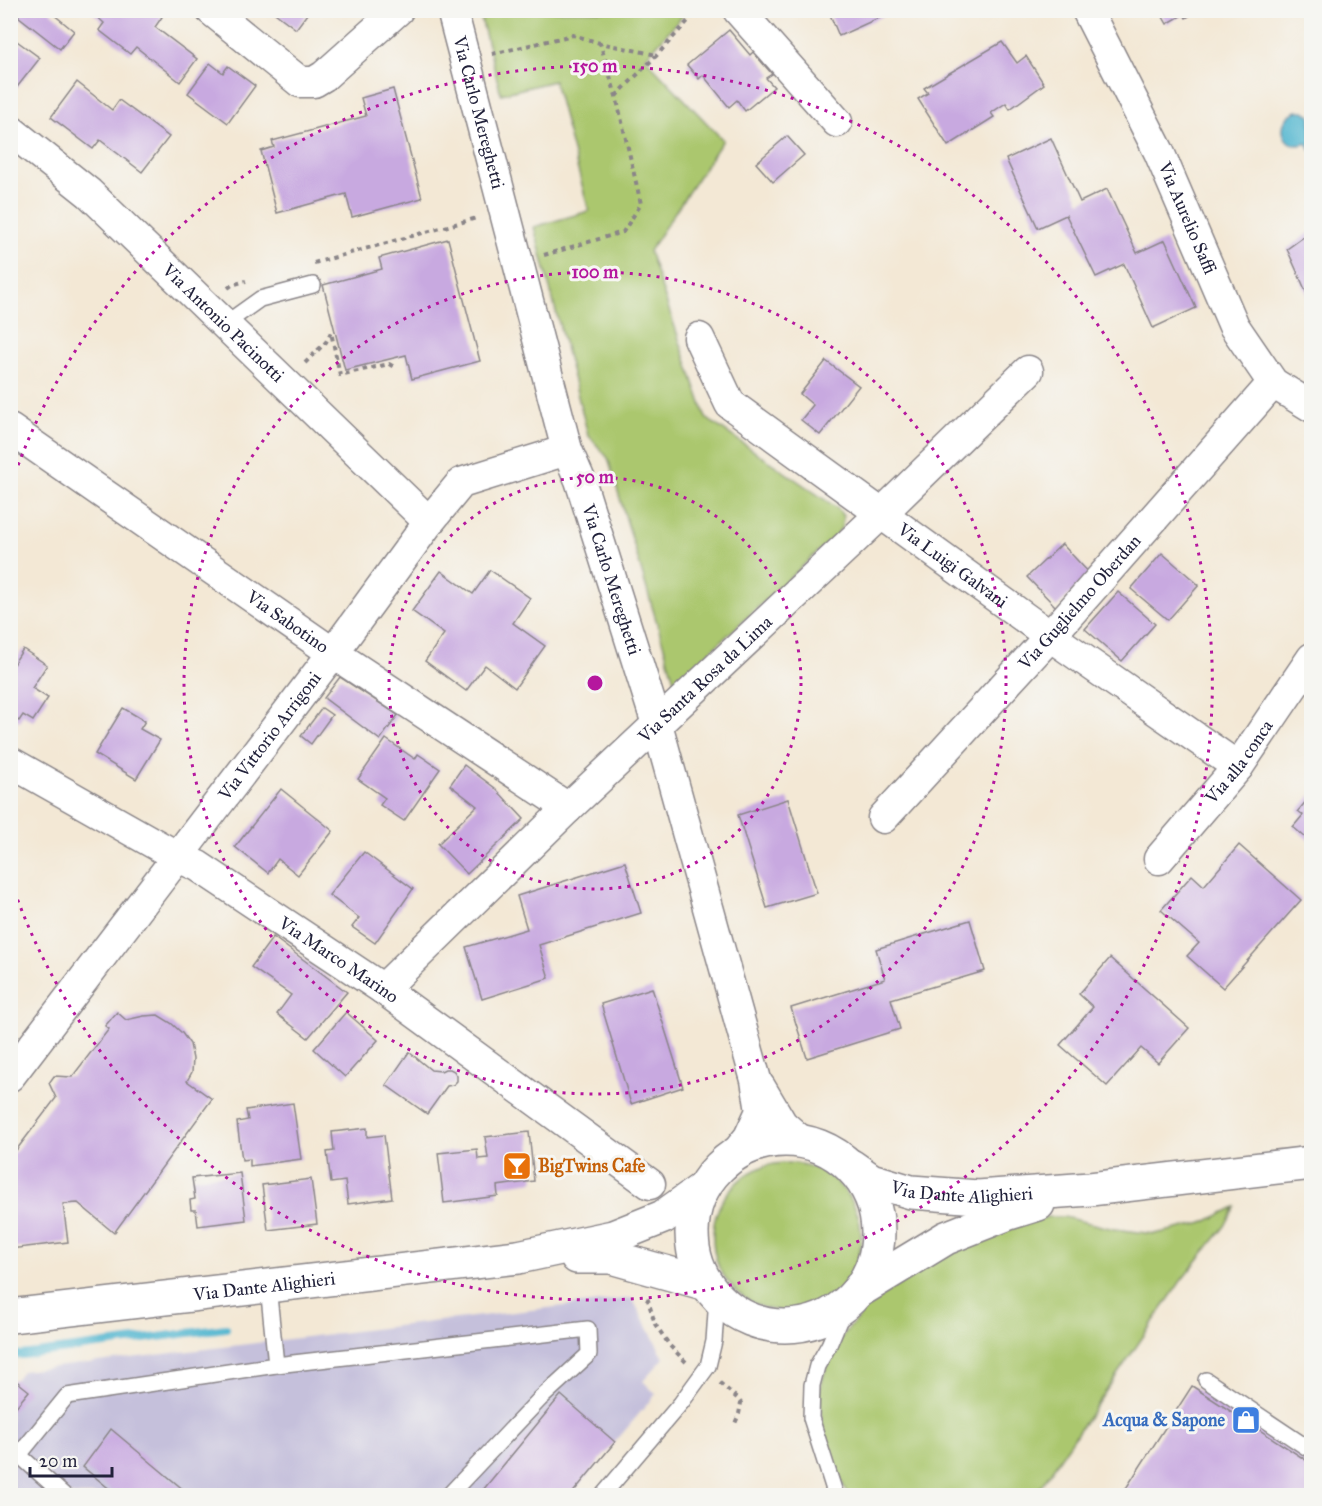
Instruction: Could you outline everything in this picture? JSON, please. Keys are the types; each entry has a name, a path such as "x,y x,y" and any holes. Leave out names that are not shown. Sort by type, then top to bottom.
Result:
{"main road":[{"name":"Via Dante Alighieri","path":"1090,1189 1009,1213 946,1238 815,1322 789,1327 763,1324 739,1314 712,1291 693,1254 692,1221 702,1189 717,1168 737,1152 757,1143 779,1139 801,1141 822,1148 842,1159 870,1180 911,1192 978,1197 1090,1189 1311,1163"},
{"name":"Via Dante Alighieri","path":"842,1159 859,1177 871,1198 877,1222 877,1248 870,1271 852,1298"},
{"path":"518,1257 613,1237 663,1217 702,1189"},
{"name":"Via Dante Alighieri","path":"10,1316 518,1257"},
{"path":"518,1257 611,1257 712,1291"}],"street":[{"path":"212,10 300,82 314,82 324,76 398,10"},
{"name":"Via Carlo Mereghetti","path":"452,10 567,450 580,480 657,724 756,1080 761,1111 748,1137 737,1152"},
{"path":"738,10 837,122"},
{"name":"Via Aurelio Saffi","path":"1087,10 1159,152 1234,326 1272,383 1311,407"},
{"name":"Via Antonio Pacinotti","path":"10,130 89,193 429,522"},
{"name":"Via Luigi Galvani","path":"699,338 730,404 1050,636 1238,767"},
{"name":"Via Santa Rosa da Lima","path":"383,990 568,808 882,513 1028,371"},
{"name":"Via Guglielmo Oberdan","path":"883,818 1050,636 1272,383"},
{"name":"Via Sabotino","path":"10,429 333,653 568,808"},
{"name":"Via Vittorio Arrigoni","path":"10,1076 333,653 429,522 461,483 567,450"},
{"name":"Via alla conca","path":"1159,859 1238,767 1311,658"},
{"name":"Via Marco Marino","path":"10,762 178,857 198,866 383,990 650,1184"},
{"name":"Via Carlo Mereghetti","path":"756,1080 782,1124 801,1141"}],"lane":[{"path":"216,315 261,298 313,285"},
{"path":"268,1286 276,1365"},
{"path":"602,1496 681,1403 708,1366 714,1341 712,1291"},
{"path":"836,1496 811,1418 812,1385 817,1366 852,1298"},
{"path":"65,1496 19,1455 67,1396 276,1365 588,1329 589,1354 540,1399 448,1496"},
{"path":"1206,1380 1311,1451"}],"path":[{"path":"616,96 698,10"},
{"path":"465,60 573,35 657,55"},
{"path":"518,264 537,256 623,232 641,204 616,96 600,43"},
{"path":"309,264 504,210"},
{"path":"216,315 232,285 254,279"},
{"path":"286,383 326,342 331,332 340,375 389,363 394,367"}],"shaded area":[{"path":"632,1298 664,1358 643,1381 656,1394 569,1496 11,1495 10,1386 22,1371"}],"green space":[{"path":"479,11 687,11 645,58 723,140 649,251 706,418 837,508 843,516 842,527 835,536 675,684 608,458 588,435 534,227 589,211 554,81 501,94"},
{"path":"787,1163 815,1169 839,1185 855,1209 861,1237 855,1265 839,1289 815,1305 787,1311 759,1305 735,1289 719,1265 713,1237 719,1209 735,1185 759,1169"},
{"path":"1235,1207 1225,1226 1181,1281 1035,1495 848,1495 835,1468 823,1427 819,1393 831,1349 869,1305 934,1260 981,1234 1047,1217 1064,1217 1114,1229 1155,1234 1203,1223"}],"water":[{"path":"1297,111 1304,111 1311,116 1311,151 1307,143 1298,145 1292,143 1284,134 1285,121"}],"building":[{"path":"22,10 48,10 74,31 60,49 18,16"},
{"path":"90,10 153,10 162,17 155,27 197,59 180,82 136,47 130,54 99,30 104,23"},
{"path":"271,10 310,10 296,29"},
{"path":"828,10 896,10 839,36"},
{"path":"1159,10 1199,10 1186,18 1184,14 1167,24"},
{"path":"729,30 750,55 753,52 772,74 766,78 774,87 745,111 737,100 729,107 703,75 699,79 687,65"},
{"path":"10,36 40,58 10,96"},
{"path":"1002,42 1017,63 1026,56 1044,84 1010,109 1006,103 991,113 994,117 948,146 918,99 928,93 924,88"},
{"path":"210,63 223,73 228,66 255,86 228,123 188,93"},
{"path":"77,82 112,110 119,100 169,137 142,172 100,140 93,149 51,117"},
{"path":"393,89 422,198 352,217 346,194 277,213 261,151 274,147 272,141 366,116 361,98"},
{"path":"787,136 804,155 773,182 756,163"},
{"path":"1051,138 1080,202 1107,189 1137,253 1165,240 1196,308 1153,328 1124,264 1096,277 1066,215 1038,228 1006,159"},
{"path":"1312,231 1312,305 1287,249"},
{"path":"448,239 480,361 412,379 406,355 345,370 323,285 382,269 379,258"},
{"path":"826,361 859,386 820,435 801,420 813,405 800,394"},
{"path":"1062,544 1091,575 1056,607 1027,577"},
{"path":"1162,553 1199,585 1168,620 1131,589"},
{"path":"490,570 530,598 513,623 545,646 515,688 485,665 466,691 425,661 444,634 412,611 441,571 473,594"},
{"path":"1118,592 1155,624 1122,661 1085,629"},
{"path":"23,649 47,665 32,688 48,698 33,721 23,715 19,721 10,716 10,669"},
{"path":"340,677 398,715 380,740 324,698"},
{"path":"123,708 145,721 140,729 160,740 136,779 95,754"},
{"path":"322,708 332,715 311,744 301,736"},
{"path":"386,739 415,759 418,754 440,769 404,821 380,805 385,798 358,779"},
{"path":"464,765 495,788 524,819 467,874 438,844 477,806 450,785"},
{"path":"281,789 333,831 298,875 278,859 268,873 235,847"},
{"path":"1312,794 1312,843 1293,827 1303,815 1298,811"},
{"path":"788,799 817,893 767,908 738,815"},
{"path":"1239,845 1301,900 1223,988 1187,956 1199,943 1161,910 1192,875 1204,886"},
{"path":"364,852 413,889 375,943 352,927 359,918 329,895"},
{"path":"625,862 641,913 539,945 549,978 482,999 466,947 527,929 517,896"},
{"path":"970,920 985,971 891,999 900,1029 807,1058 791,1008 885,979 876,949"},
{"path":"273,937 347,992 308,1038 277,1014 291,995 251,967"},
{"path":"1110,958 1189,1028 1158,1063 1141,1048 1107,1086 1060,1045 1093,1007 1079,994"},
{"path":"652,988 683,1087 631,1104 601,1004"},
{"path":"117,1012 126,1020 158,1015 182,1033 190,1044 193,1059 192,1072 187,1081 212,1099 114,1233 78,1203 63,1204 68,1242 10,1249 10,1151 14,1153 56,1098 49,1083 54,1076 72,1077 109,1029 105,1026"},
{"path":"346,1012 378,1040 345,1077 314,1049"},
{"path":"409,1052 431,1070 450,1069 457,1076 457,1081 447,1086 427,1114 386,1085"},
{"path":"293,1103 301,1159 250,1166 250,1159 242,1160 237,1122 248,1120 246,1110"},
{"path":"367,1128 367,1137 384,1135 392,1198 348,1204 345,1181 331,1183 327,1152 334,1151 332,1132"},
{"path":"529,1132 534,1181 497,1186 498,1196 444,1203 438,1153 477,1149 478,1159 488,1158 485,1137"},
{"path":"240,1173 246,1220 198,1226 196,1210 191,1210 190,1200 195,1199 192,1178"},
{"path":"311,1179 317,1224 268,1230 262,1185"},
{"path":"14,1379 29,1391 10,1414 10,1384"},
{"path":"1192,1386 1312,1464 1312,1496 1121,1496"},
{"path":"561,1395 615,1442 570,1496 478,1496"},
{"path":"111,1429 191,1496 118,1496 83,1467"}],"waterway":[{"path":"10,1354 22,1355 226,1328"}],"place":[{"name":"BigTwins Cafe","path":"517,1166"},
{"name":"Acqua & Sapone","path":"1246,1420"}]}
